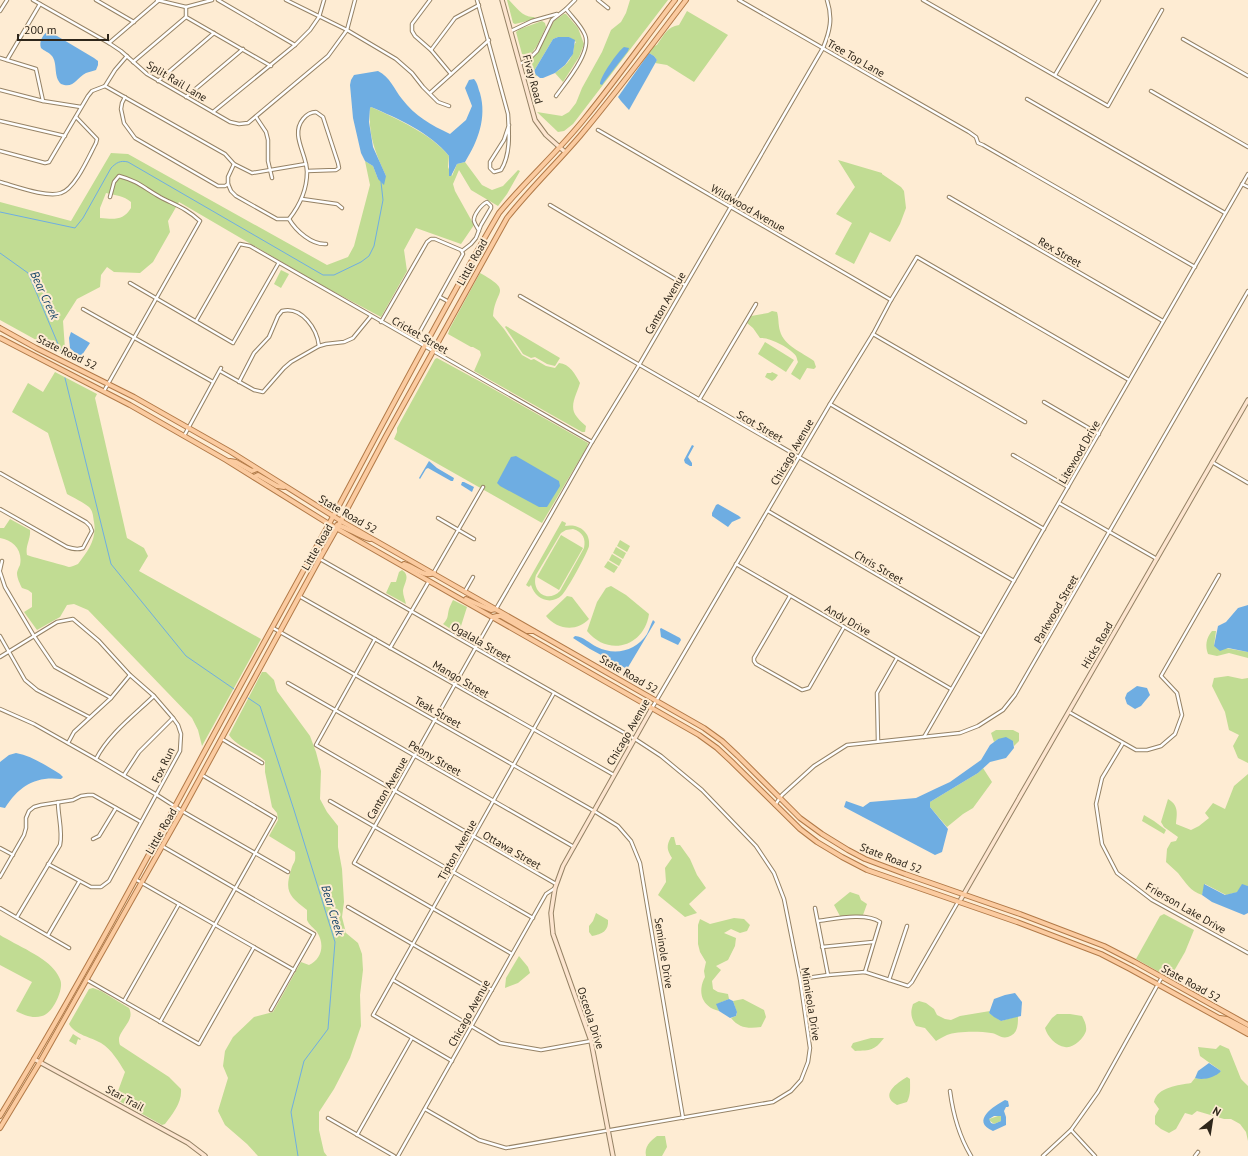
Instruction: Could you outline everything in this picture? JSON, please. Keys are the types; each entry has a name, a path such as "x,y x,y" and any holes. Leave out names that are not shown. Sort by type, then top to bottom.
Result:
{"main road":[{"name":"Little Road","path":"0,1116 34,1059 176,806 424,347 499,213 514,194 560,147 585,118 675,0"},
{"name":"Little Road","path":"0,1128 40,1062 142,883 299,596 342,521 385,437 507,218 579,137 686,0"},
{"name":"State Road 52","path":"0,328 36,348 109,383 188,428 333,516 704,728 722,741 800,818 848,850 868,860 1086,938 1119,953 1248,1025"},
{"name":"State Road 52","path":"0,338 104,391 184,436 254,477 329,524 338,527 699,735 717,748 800,829 817,842 842,857 863,868 959,900 1080,945 1114,960 1248,1034"},
{"path":"227,461 236,462 252,471 257,469"},
{"path":"254,477 258,475 277,486 285,487"},
{"path":"338,527 345,527 363,537 375,540"},
{"path":"400,564 407,565 425,574 430,575 434,573 437,585"},
{"path":"452,594 491,610 496,609"},
{"path":"493,617 501,616 527,631 535,631"},
{"path":"863,868 868,860"},
{"path":"1218,1018 1226,1019 1248,1030"}],"street":[{"path":"0,12 7,0"},
{"name":"Split Rail Lane","path":"33,0 109,43 127,56 147,74 158,81 230,122 239,124 248,123 256,117 328,56 347,30"},
{"path":"96,0 134,22"},
{"path":"109,43 157,0 186,7 212,0"},
{"path":"218,0 295,45"},
{"path":"286,0 347,30 396,59 412,73 438,102 449,106"},
{"path":"213,112 271,66 310,30 319,17 324,0"},
{"path":"347,30 355,0"},
{"path":"430,0 414,21 411,29 415,36 431,50 451,74"},
{"path":"477,0 508,114 509,142 505,161 501,170 494,172 489,166 504,140 508,125"},
{"name":"Fivay Road","path":"502,0 535,120 546,135 565,152"},
{"path":"520,64 533,56 552,20 575,0"},
{"path":"598,0 608,8"},
{"name":"Tree Top Lane","path":"739,0 976,137 978,143 1195,267"},
{"name":"Canton Avenue","path":"496,609 823,48 831,27 830,10 827,0"},
{"path":"923,0 1108,106 1162,10"},
{"path":"1055,75 1099,0"},
{"path":"7,60 40,4"},
{"path":"431,50 455,18 479,5"},
{"path":"133,62 186,17 186,7"},
{"path":"556,96 584,53 587,43 583,30 566,9"},
{"path":"511,31 532,21 562,12"},
{"path":"186,17 271,66"},
{"path":"158,81 214,33"},
{"path":"1183,39 1248,76"},
{"path":"430,94 489,40"},
{"path":"186,97 242,49"},
{"path":"0,152 45,163 52,160 81,107 92,91 105,86 127,56"},
{"path":"0,58 36,68 42,101"},
{"path":"105,86 224,154 234,164 252,174 306,164"},
{"path":"0,90 42,101 81,107"},
{"path":"1151,91 1248,147"},
{"path":"124,97 121,109 124,123 135,138 218,186 225,186 228,184"},
{"path":"1026,99 1226,213"},
{"path":"289,220 299,207 306,182 306,164 299,140 298,130 304,117 314,112 323,117 339,168 336,170 307,171"},
{"path":"0,182 50,195 62,193 75,181 97,139 94,134 76,117"},
{"path":"256,117 266,132 268,140 268,161 272,178"},
{"path":"0,121 65,136"},
{"name":"Wildwood Avenue","path":"598,130 891,300"},
{"path":"234,164 228,177 228,184 231,191 236,196 277,219 289,220"},
{"name":"Litewood Drive","path":"924,737 1248,174"},
{"path":"104,391 200,221 185,208 160,196 132,179 119,176 114,182 110,197"},
{"path":"1242,184 1248,187"},
{"name":"Rex Street","path":"948,197 1164,321"},
{"path":"302,198 337,204 342,208"},
{"path":"462,251 474,241 491,208 487,202 480,207 474,218 479,231"},
{"path":"550,205 685,285"},
{"path":"289,220 295,229 321,244 326,244"},
{"path":"381,322 429,240 435,239 462,251"},
{"name":"Cricket Street","path":"196,321 240,244 254,249 278,264 306,278 592,442"},
{"path":"418,335 463,257 462,251"},
{"name":"Chicago Avenue","path":"398,1156 546,894 555,886 563,866 652,708 917,257 1129,380"},
{"path":"130,283 232,342 278,264"},
{"name":"Parkwood Street","path":"775,806 780,798 814,766 847,745 960,733 978,726 1003,710 1015,695 1248,291"},
{"name":"Scot Street","path":"520,296 1014,581"},
{"path":"440,297 449,302"},
{"path":"699,400 756,304"},
{"path":"83,309 213,382"},
{"path":"239,382 254,353 269,337 278,316 282,311 289,310 304,316 318,338 319,346"},
{"path":"184,436 221,370 257,392 263,392 284,368 319,346 344,342 353,338 371,316"},
{"path":"873,334 1025,422"},
{"name":"Hicks Road","path":"959,900 964,895 1248,400"},
{"path":"1044,402 1099,434"},
{"path":"830,404 1044,529"},
{"path":"1013,455 1068,487"},
{"path":"1212,462 1248,483"},
{"path":"0,473 86,522 92,531 83,548 78,550 73,549 0,509"},
{"path":"434,573 483,487"},
{"path":"1059,503 1157,559"},
{"name":"Chris Street","path":"768,511 982,636"},
{"path":"438,518 474,538"},
{"name":"Ogalala Street","path":"320,558 635,739"},
{"path":"2,561 0,571 5,587 34,636 55,667 111,698"},
{"name":"Andy Drive","path":"736,564 952,689"},
{"path":"1069,712 1136,750 1147,750 1161,746 1175,734 1182,715 1177,693 1160,676 1219,575"},
{"path":"465,591 473,577"},
{"path":"390,648 429,580"},
{"name":"Mango Street","path":"299,596 614,775"},
{"path":"790,596 754,658 756,664 802,690 809,688 844,627"},
{"name":"Canton Avenue","path":"433,908 354,863 493,617"},
{"name":"Fox Run","path":"34,636 57,622 73,619 99,641 130,675 154,696 178,725 181,734 180,751 109,881 101,887 91,888 48,864"},
{"name":"Teak Street","path":"273,628 594,811"},
{"path":"0,636 26,680 37,690 89,717"},
{"path":"0,657 34,636"},
{"path":"336,710 375,639"},
{"path":"878,741 877,693 897,658"},
{"path":"68,743 74,732 111,698 130,675"},
{"name":"Peony Street","path":"288,683 574,847"},
{"name":"Tipton Avenue","path":"412,1038 373,1015 554,693"},
{"path":"96,759 101,749 108,741 154,696"},
{"path":"0,709 34,724 68,743 288,872"},
{"name":"Ottawa Street","path":"336,710 316,745 473,836 555,886"},
{"path":"124,775 139,752 173,718"},
{"path":"221,739 262,762"},
{"name":"Minnieola Drive","path":"425,1109 479,1140 506,1148 773,1102 791,1091 802,1080 808,1062 810,1048 800,979 784,899 774,873 756,846 702,790 661,756 635,739"},
{"name":"Frierson Lake Drive","path":"1123,743 1102,778 1096,804 1102,844 1117,873 1152,900 1248,953"},
{"path":"160,1022 275,818 202,775"},
{"path":"0,877 24,835 26,818 29,811 41,804 73,800 81,796 93,795 141,822"},
{"path":"330,801 533,918"},
{"path":"17,917 60,845 62,837 58,818 58,802"},
{"path":"93,839 99,836 116,808"},
{"name":"Seminole Drive","path":"594,811 618,826 632,841 640,863 683,1118"},
{"path":"162,846 314,934 271,1010"},
{"path":"0,848 13,855"},
{"path":"135,879 294,970"},
{"path":"48,935 79,882"},
{"name":"Osceola Drive","path":"555,886 551,913 553,934 591,1041 613,1156"},
{"path":"800,979 865,972 908,986 912,982 959,900"},
{"path":"124,1001 179,904"},
{"path":"348,907 492,990"},
{"path":"0,908 70,948"},
{"path":"433,908 512,954"},
{"path":"815,908 828,975"},
{"path":"818,921 861,917 876,919 880,922 865,972"},
{"path":"889,980 907,926"},
{"path":"822,947 873,942"},
{"path":"87,980 199,1044 254,947"},
{"path":"1043,1156 1071,1130 1098,1092 1162,977"},
{"path":"393,980 500,1043 541,1050 591,1041"},
{"path":"357,1135 412,1038 452,1061"},
{"name":"Star Trail","path":"34,1059 188,1143 205,1156"},
{"path":"950,1091 958,1127 971,1156"},
{"path":"328,1118 394,1156"},
{"path":"1071,1130 1095,1156"},
{"path":"1194,1156 1198,1152"}],"green space":[{"path":"507,0 509,0 526,16 534,17 536,19 515,24 513,23"},
{"path":"630,0 668,0 573,124 564,131 558,132 537,112 562,116 569,112 576,103 582,88 602,52 611,30 621,22 626,13"},
{"path":"687,11 728,35 694,82 667,65 655,63 657,60 649,53 671,28 679,25"},
{"path":"566,14 578,28 584,44 579,57 563,82 555,73 569,60 576,42 569,37 558,37 553,39 534,71 537,76 529,78 525,65 538,52 554,21"},
{"path":"542,21 545,23 546,27 536,47 528,57 522,54 516,32 520,29"},
{"path":"371,107 413,127 432,140 449,156 448,167 452,176 457,164 465,162 482,185 492,190 503,186 518,170 520,171 507,194 498,206 471,190 459,170 453,184 455,191 474,225 461,244 416,228 404,250 407,271 381,317 323,286 179,202 168,221 170,232 153,262 140,273 114,272 107,267 101,275 100,287 77,299 63,321 65,349 58,352 0,320 0,202 71,221 111,153 128,154 327,265 348,257 354,246 370,185 365,161 373,166 378,179 386,176 371,135","holes":["106,193 128,200 131,202 131,208 125,215 118,218 100,218 100,208"]},
{"path":"838,160 882,173 904,191 906,208 900,224 890,242 870,232 854,264 835,254 852,223 836,214 855,187"},
{"path":"281,270 289,274 281,288 274,284"},
{"path":"480,273 497,284 500,288 500,292 494,307 493,316 522,355 531,360 534,359 546,366 555,368 559,363 566,365 574,373 580,383 574,400 573,409 580,421 586,426 585,432 582,432 474,371 481,355 480,351 448,334"},
{"path":"772,311 777,312 780,331 785,341 814,361 816,367 814,369 807,368 800,380 791,374 798,362 796,356 785,347 774,341 760,338 753,328 747,323 751,316"},
{"path":"506,326 560,358 555,366 547,364 535,357 531,358 523,354 505,327"},
{"path":"765,342 794,360 786,372 758,354"},
{"path":"437,358 588,443 542,523 394,439 397,428 435,359"},
{"path":"55,372 97,394 95,398 127,538 144,548 148,556 139,571 261,639 202,746 198,730 192,718 88,610 74,604 67,605 60,617 37,630 24,612 32,607 32,593 21,586 17,575 21,560 20,555 13,543 0,538 0,528 4,528 10,519 30,530 27,555 69,567 78,564 82,559 91,544 95,528 92,512 89,507 67,494 48,433 12,412 28,383 43,392"},
{"path":"772,372 778,375 772,381 765,377 767,373"},
{"path":"562,521 566,523 565,526 570,525 578,527 585,532 589,541 588,550 562,595 553,600 544,599 536,594 531,585 529,587 526,585","holes":["573,529 583,536 585,542 584,548 560,591 555,595 545,596 538,591 535,581 536,575 561,533 566,530"]},
{"path":"561,535 583,548 559,590 537,577"},
{"path":"620,540 630,546 627,552 617,546"},
{"path":"616,547 626,553 623,559 613,553"},
{"path":"612,554 622,560 619,566 609,560"},
{"path":"608,561 618,567 614,573 604,567"},
{"path":"402,570 405,572 407,577 403,591 406,604 386,593 391,582 396,582 399,572"},
{"path":"611,586 626,595 649,614 646,625 640,634 633,641 624,645 615,646 605,644 595,639 587,631 597,602 606,588"},
{"path":"567,596 572,597 589,619 579,626 567,628 561,627 546,616"},
{"path":"453,600 467,607 461,626 455,632 443,624 447,618"},
{"path":"1212,631 1216,631 1214,646 1248,652 1248,658 1229,653 1217,656 1208,654 1208,636"},
{"path":"262,672 266,672 274,680 277,691 310,736 316,752 321,771 320,799 327,812 338,826 338,847 342,869 344,902 342,917 346,933 358,943 362,954 363,970 360,995 361,1026 350,1058 334,1089 319,1112 319,1130 324,1152 327,1156 258,1156 247,1144 225,1125 218,1111 228,1078 223,1066 225,1051 233,1037 254,1017 273,1012 301,962 309,965 317,959 321,951 321,941 317,932 307,920 307,910 296,901 290,893 288,884 295,860 295,852 269,836 278,820 277,813 272,807 265,772 265,761 256,754 236,743 229,735"},
{"path":"1228,676 1242,679 1248,678 1248,763 1238,758 1233,746 1239,735 1229,730 1225,712 1212,686 1214,678"},
{"path":"996,730 1013,730 1019,733 1019,741 1014,746 1013,741 998,739 994,742 991,733"},
{"path":"983,768 992,782 973,808 947,827 930,807 930,802 978,773"},
{"path":"1248,774 1248,886 1242,885 1238,892 1226,895 1205,884 1202,895 1191,889 1178,873 1166,862 1167,849 1171,842 1176,841 1178,837 1164,827 1161,822 1168,799 1172,801 1176,807 1176,824 1191,830 1209,818 1205,813 1213,803 1225,809 1234,786"},
{"path":"1144,815 1166,830 1164,834 1142,821"},
{"path":"671,837 674,837 676,845 680,845 690,859 697,875 706,888 689,904 697,913 685,917 658,895 666,882 665,868 672,858 668,848 668,843"},
{"path":"850,892 859,895 861,900 867,904 863,915 840,916 834,905"},
{"path":"596,913 608,920 608,924 604,931 592,936 589,932 589,926"},
{"path":"1164,914 1194,930 1185,952 1170,978 1136,959 1160,916"},
{"path":"734,918 744,919 750,925 747,931 740,933 731,929 724,933 736,938 735,946 728,960 716,966 721,970 712,981 713,989 718,992 728,994 729,999 717,1004 719,1011 713,1009 705,1002 701,993 701,988 705,977 704,971 706,962 700,952 698,944 698,925 700,919 710,924"},
{"path":"0,935 45,961 56,972 61,983 60,992 53,1007 46,1014 39,1017 32,1017 16,1011 32,982 0,965"},
{"path":"519,956 528,967 530,973 518,983 505,988 506,978"},
{"path":"93,988 101,991 129,1008 130,1016 119,1038 120,1045 169,1077 181,1089 180,1099 174,1112 165,1124 162,1125 119,1101 118,1091 125,1072 120,1064 105,1046 75,1031 69,1024 89,989"},
{"path":"743,999 764,1010 766,1017 761,1027 744,1027 737,1024 731,1018 736,1016 737,1013 733,1001"},
{"path":"919,1001 926,1003 934,1009 937,1015 951,1020 960,1016 990,1011 989,1013 1001,1021 1018,1016 1017,1029 1014,1034 1008,1037 986,1032 962,1032 947,1035 936,1041 925,1028 916,1026 913,1020 911,1013 913,1004"},
{"path":"1057,1014 1082,1016 1086,1025 1086,1031 1081,1040 1075,1045 1065,1047 1058,1045 1052,1040 1046,1031 1045,1028"},
{"path":"73,1034 81,1039 78,1039 76,1045 69,1041"},
{"path":"871,1038 884,1038 875,1048 869,1050 855,1051 851,1047 853,1043"},
{"path":"1220,1045 1229,1049 1241,1079 1248,1086 1248,1141 1246,1132 1240,1124 1231,1119 1224,1119 1197,1111 1192,1115 1185,1113 1176,1129 1169,1133 1161,1129 1155,1124 1155,1116 1159,1109 1154,1102 1156,1097 1159,1093 1169,1088 1191,1083 1195,1078 1205,1078 1221,1071 1200,1056 1198,1047 1216,1049"},
{"path":"907,1077 910,1079 909,1097 907,1102 897,1105 892,1101 890,1093 899,1082"},
{"path":"1001,1115 1001,1121 994,1124 989,1120 989,1119"},
{"path":"657,1136 665,1136 667,1147 662,1156 646,1156 648,1144"}],"water":[{"path":"47,32 52,33 98,61 96,70 86,73 72,84 61,84 57,77 54,59 41,48 41,39"},
{"path":"558,37 569,37 575,40 573,54 565,65 555,73 540,78 534,71 553,39"},
{"path":"624,47 629,48 628,51 602,85 600,84 610,64"},
{"path":"649,53 657,60 629,110 618,97"},
{"path":"378,71 389,80 402,99 412,110 430,123 450,134 466,120 472,106 465,88 469,80 474,79 482,102 482,120 480,129 474,146 465,162 457,164 451,176 449,176 449,156 433,140 402,121 371,107 369,122 373,147 386,176 384,185 378,179 373,166 365,161 361,153 353,118 350,85 354,75"},
{"path":"71,332 90,343 80,358 70,348 69,338"},
{"path":"692,445 694,446 688,457 692,463 692,466 690,466 685,463 684,460"},
{"path":"516,456 559,481 560,486 547,507 539,507 497,483 511,457"},
{"path":"429,461 437,468 454,478 453,481 428,468 420,479 419,478"},
{"path":"462,482 474,487 472,492 461,485"},
{"path":"718,504 741,518 732,522 728,527 712,516 716,505"},
{"path":"1248,605 1248,652 1228,648 1220,651 1214,646 1218,626 1226,622 1238,608"},
{"path":"653,620 655,622 627,669 573,638 575,636 581,638 604,650 625,650 631,648 642,640 647,634"},
{"path":"661,628 680,638 681,640 678,645 661,637"},
{"path":"1137,686 1147,688 1150,695 1141,706 1135,709 1127,704 1125,698 1127,693"},
{"path":"1006,737 1013,741 1014,748 1006,758 990,762 978,773 930,802 930,807 948,829 942,852 935,855 844,807 846,801 863,807 870,802 916,798 950,782 981,760 990,745 998,739"},
{"path":"16,753 28,756 38,761 63,777 61,779 43,779 28,784 10,800 5,808 0,807 0,762 9,755"},
{"path":"1204,884 1225,895 1237,892 1242,884 1248,886 1248,913 1244,915 1212,902 1202,895"},
{"path":"1015,993 1022,1002 1021,1016 1001,1021 989,1013 994,999"},
{"path":"729,999 733,1001 737,1012 736,1016 730,1018 719,1011 716,1004"},
{"path":"1209,1063 1221,1071 1209,1078 1195,1078 1198,1071"},
{"path":"1005,1100 1008,1101 1009,1106 1006,1107 1004,1111 1006,1125 993,1131 986,1127 984,1118 990,1110","holes":["994,1116 1001,1116 1001,1121 994,1124 991,1123 989,1119"]}],"waterway":[{"path":"0,212 75,228 83,218 111,168 118,162 123,161 128,162 323,275 334,275 361,262 369,256 374,246 383,200 381,182"},
{"name":"Bear Creek","path":"0,253 28,273 61,351"},
{"path":"65,378 111,564 186,656 234,689"},
{"name":"Bear Creek","path":"248,698 260,706 335,942 328,1029 304,1061 291,1112 298,1156"}]}
